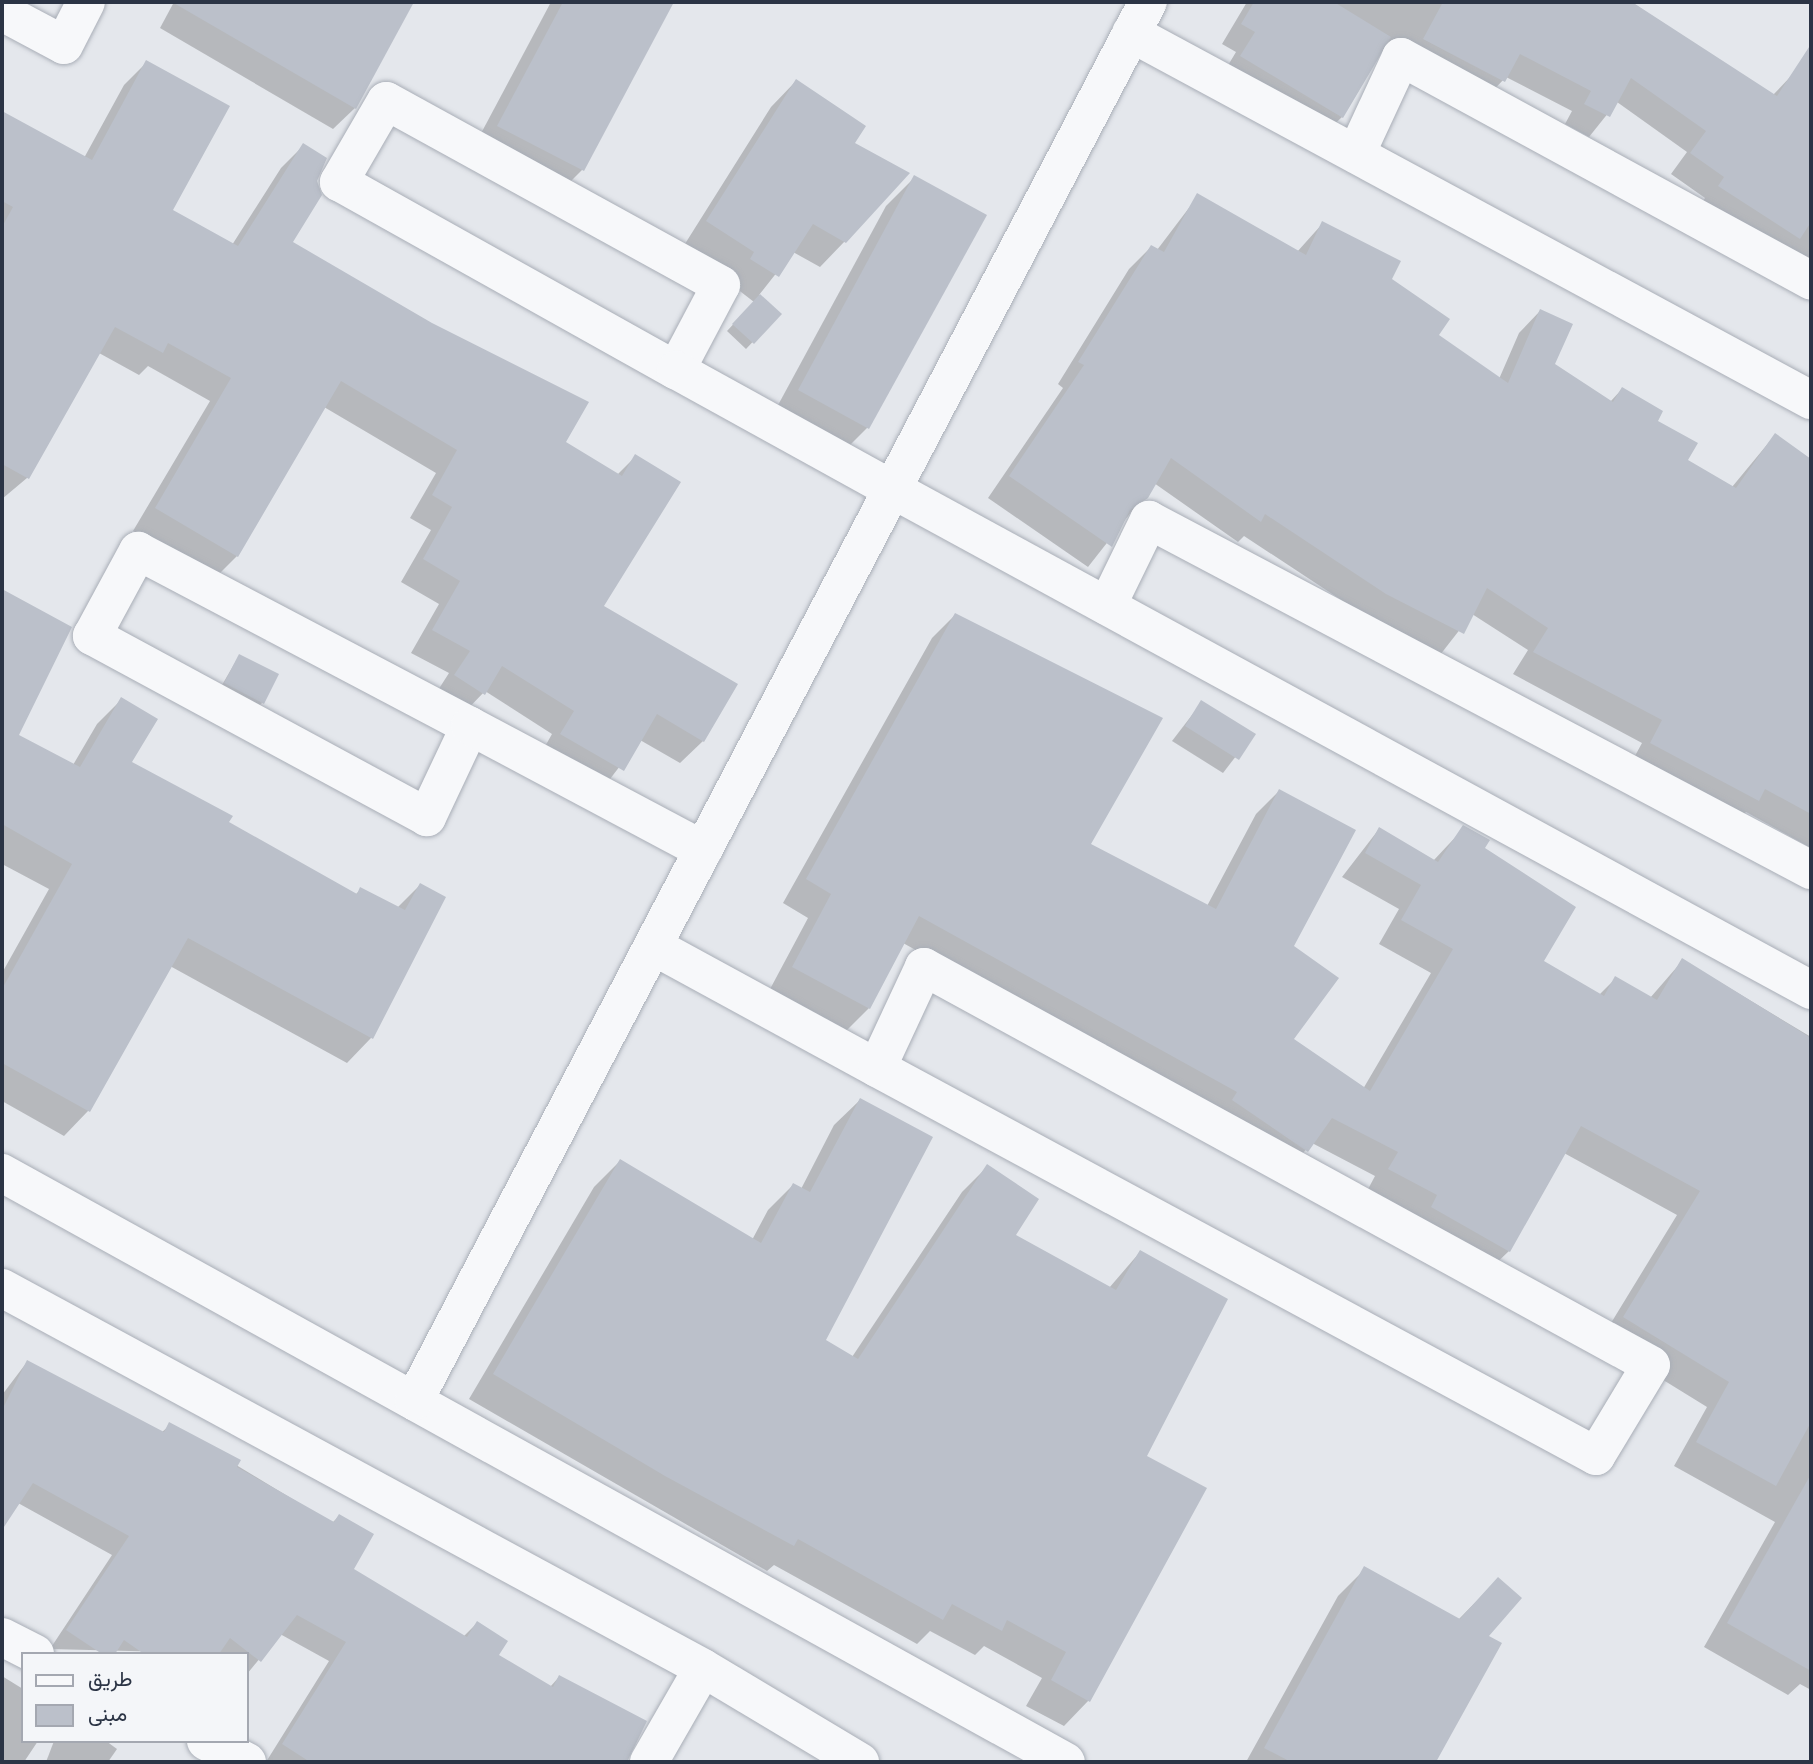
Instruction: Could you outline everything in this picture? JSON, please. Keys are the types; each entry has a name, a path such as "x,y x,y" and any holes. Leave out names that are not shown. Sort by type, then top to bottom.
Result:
{"street":[{"path":"2,12 64,45 86,2"},
{"path":"414,1401 1139,18 1356,155 1811,400"},
{"path":"1356,155 1401,57 1811,281"},
{"path":"676,370 722,285 386,101 339,182 676,370 892,489 1811,990"},
{"path":"1107,606 1149,520 1811,870"},
{"path":"470,726 427,817 92,636 138,551 470,726 703,850"},
{"path":"653,946 877,1068 1597,1456 1651,1365 924,967 877,1068"},
{"path":"2,1173 1066,1762"},
{"path":"2,1289 703,1668 860,1762"},
{"path":"2,1637 31,1652"},
{"path":"649,1762 703,1668"},
{"path":"210,1743 247,1762"}],"building":[{"path":"172,2 414,2 356,109"},
{"path":"563,2 674,2 584,171 497,126"},
{"path":"1254,2 1334,2 1391,37 1343,118 1240,56 1255,32 1241,24"},
{"path":"1443,2 1632,2 1777,96 1811,44 1811,222 1800,239 1718,186 1724,177 1690,153 1706,131 1631,78 1610,117 1584,104 1591,91 1520,54 1505,82 1423,39"},
{"path":"146,60 230,106 173,210 238,246 303,143 327,158 317,181 322,195 293,242 432,323 589,402 566,442 622,476 635,454 681,482 604,606 738,684 704,742 657,714 624,771 560,734 574,711 502,666 485,695 454,675 470,651 432,630 460,581 423,559 452,507 432,495 457,450 341,381 238,557 155,508 231,378 168,343 163,353 115,327 29,479 2,464 2,227 13,207 2,201 2,111 92,160"},
{"path":"796,79 866,126 855,143 910,173 846,243 813,224 779,277 750,259 754,252 706,221"},
{"path":"914,175 987,215 869,429 798,390"},
{"path":"1197,193 1306,255 1322,221 1401,261 1392,279 1450,319 1439,335 1508,383 1540,309 1573,324 1555,364 1613,402 1622,387 1663,411 1658,421 1698,443 1688,460 1736,488 1775,433 1811,459 1811,814 1765,789 1759,801 1650,743 1662,720 1533,652 1548,628 1487,588 1464,634 1386,594 1265,514 1261,522 1171,458 1148,498 1130,510 1112,547 1009,476 1084,365 1078,362 1151,245 1164,252"},
{"path":"760,294 782,314 754,344 732,324"},
{"path":"2,589 72,627 19,735 80,767 121,697 158,719 132,762 233,816 229,822 357,894 360,887 405,910 420,883 446,897 373,1039 188,938 90,1112 2,1063 2,989 72,864 2,824"},
{"path":"955,613 1163,718 1091,844 1216,909 1279,789 1356,830 1294,946 1339,978 1294,1039 1370,1091 1453,949 1401,920 1421,885 1365,853 1379,827 1438,862 1463,825 1490,840 1485,848 1576,907 1544,961 1604,996 1615,976 1657,1000 1682,958 1811,1038 1811,1422 1776,1486 1696,1442 1729,1382 1623,1317 1700,1191 1581,1126 1510,1252 1431,1207 1437,1195 1388,1169 1398,1152 1332,1118 1308,1152 1232,1100 1237,1092 919,916 870,1009 792,967 831,894 806,879"},
{"path":"239,654 279,674 264,704 224,683"},
{"path":"1201,700 1256,734 1239,760 1185,726"},
{"path":"860,1098 933,1137 826,1340 858,1359 987,1164 1039,1199 1016,1235 1116,1290 1140,1250 1228,1299 1147,1456 1207,1488 1090,1702 1051,1680 1066,1652 1007,1620 1002,1631 952,1604 943,1620 798,1539 794,1546 665,1476 493,1374 620,1159 761,1243 793,1183 810,1192"},
{"path":"27,1360 164,1432 169,1422 241,1460 237,1467 334,1522 339,1514 374,1534 354,1569 467,1637 477,1621 508,1641 499,1655 553,1687 559,1675 647,1721 627,1762 310,1762 282,1744 346,1642 297,1615 261,1662 230,1638 220,1652 141,1652 124,1640 116,1652 99,1652 66,1630 129,1536 33,1483 2,1530 2,1410"},
{"path":"1811,1474 1811,1671 1727,1623"},
{"path":"1364,1566 1460,1619 1498,1577 1522,1598 1489,1636 1502,1643 1436,1762 1291,1762 1264,1748"}]}
